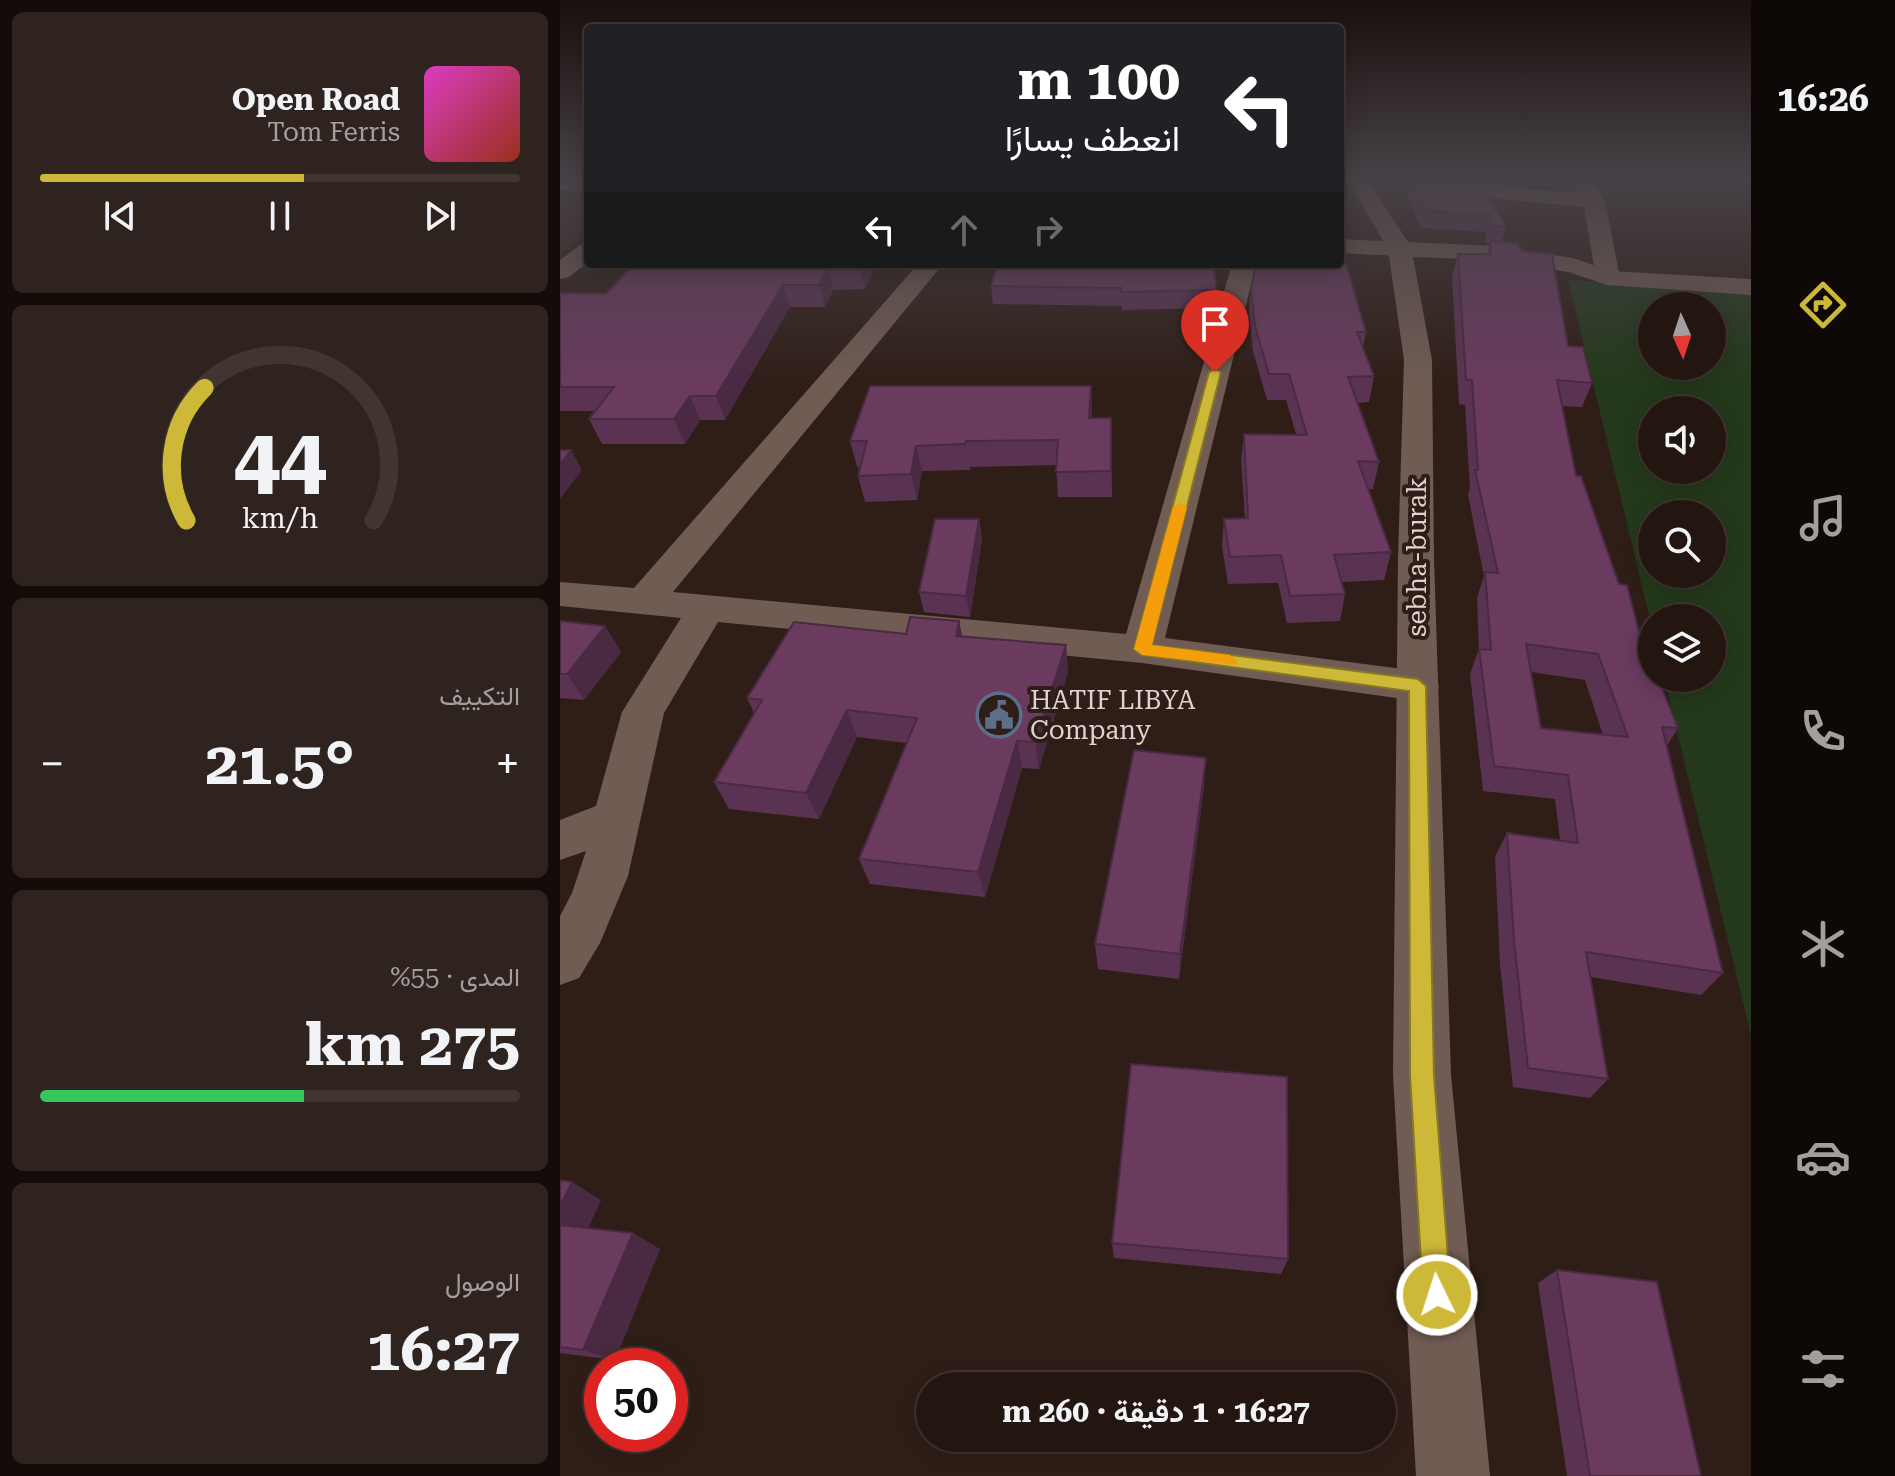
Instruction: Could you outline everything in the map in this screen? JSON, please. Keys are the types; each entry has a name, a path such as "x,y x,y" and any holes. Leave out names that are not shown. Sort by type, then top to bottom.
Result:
{"street":[{"path":"1378,248 1522,257 1573,265 1608,278 1751,287"},
{"path":"1603,248 1608,278"},
{"name":"sebha-burak","path":"1400,249 1418,360 1422,1075 1453,1476"},
{"path":"560,272 584,253"},
{"path":"644,602 928,268"},
{"path":"1142,649 1243,268"},
{"path":"560,594 1142,649 1418,686"},
{"path":"560,961 582,930 608,869 635,735 643,712 707,608"},
{"path":"560,840 617,818"}],"green space":[{"path":"1568,280 1751,291 1751,1035 1667,692 1726,692 1726,604 1646,604 1643,588 1726,588 1726,500 1638,500 1638,569"}],"building":[{"path":"1490,248 1520,248 1522,251 1552,254 1568,346 1583,347 1592,383 1557,380 1576,476 1581,476 1619,584 1627,585 1638,627 1638,692 1664,692 1678,728 1662,727 1723,973 1586,952 1608,1079 1528,1068 1514,941 1507,833 1578,843 1568,775 1494,766 1479,649 1491,650 1485,572 1498,573 1475,470 1478,470 1472,380 1466,380 1458,254 1490,254","holes":["1526,644 1598,654 1628,737 1541,728"]},
{"path":"1344,256 1366,332 1357,332 1374,376 1348,377 1379,462 1358,461 1391,552 1334,555 1345,594 1290,596 1281,555 1230,557 1224,519 1248,518 1244,434 1307,435 1289,374 1269,374 1255,326 1251,288 1255,268 1344,268"},
{"path":"630,268 828,268 819,285 783,285 716,396 690,396 674,419 589,419 614,387 560,387 560,293 606,294"},
{"path":"997,268 1214,268 1217,290 1121,292 1121,288 991,286"},
{"path":"870,386 1091,386 1089,418 1111,418 1111,471 1056,472 1058,440 966,441 965,444 916,446 911,474 858,476 867,441 850,441"},
{"path":"560,450 571,450 560,465"},
{"path":"935,519 979,519 966,596 919,592"},
{"path":"910,617 959,621 956,636 1066,645 1035,742 1017,741 978,872 859,859 917,718 847,710 806,793 714,782 762,700 747,698 794,622 906,634"},
{"path":"560,621 605,626 567,674 560,674"},
{"path":"1134,750 1206,758 1180,954 1095,944"},
{"path":"1131,1064 1287,1077 1288,1259 1112,1243"},
{"path":"560,1180 572,1182 560,1206"},
{"path":"560,1225 633,1233 583,1350 560,1347"},
{"path":"1557,1270 1657,1282 1701,1476 1590,1476"}],"slow traffic":[{"path":"1180,507 1142,649 1230,661"}],"place":[{"name":"HATIF LIBYA Company","path":"999,715"}],"route":[{"path":"1215,372 1142,649 1418,686 1422,1075 1437,1295"}]}
